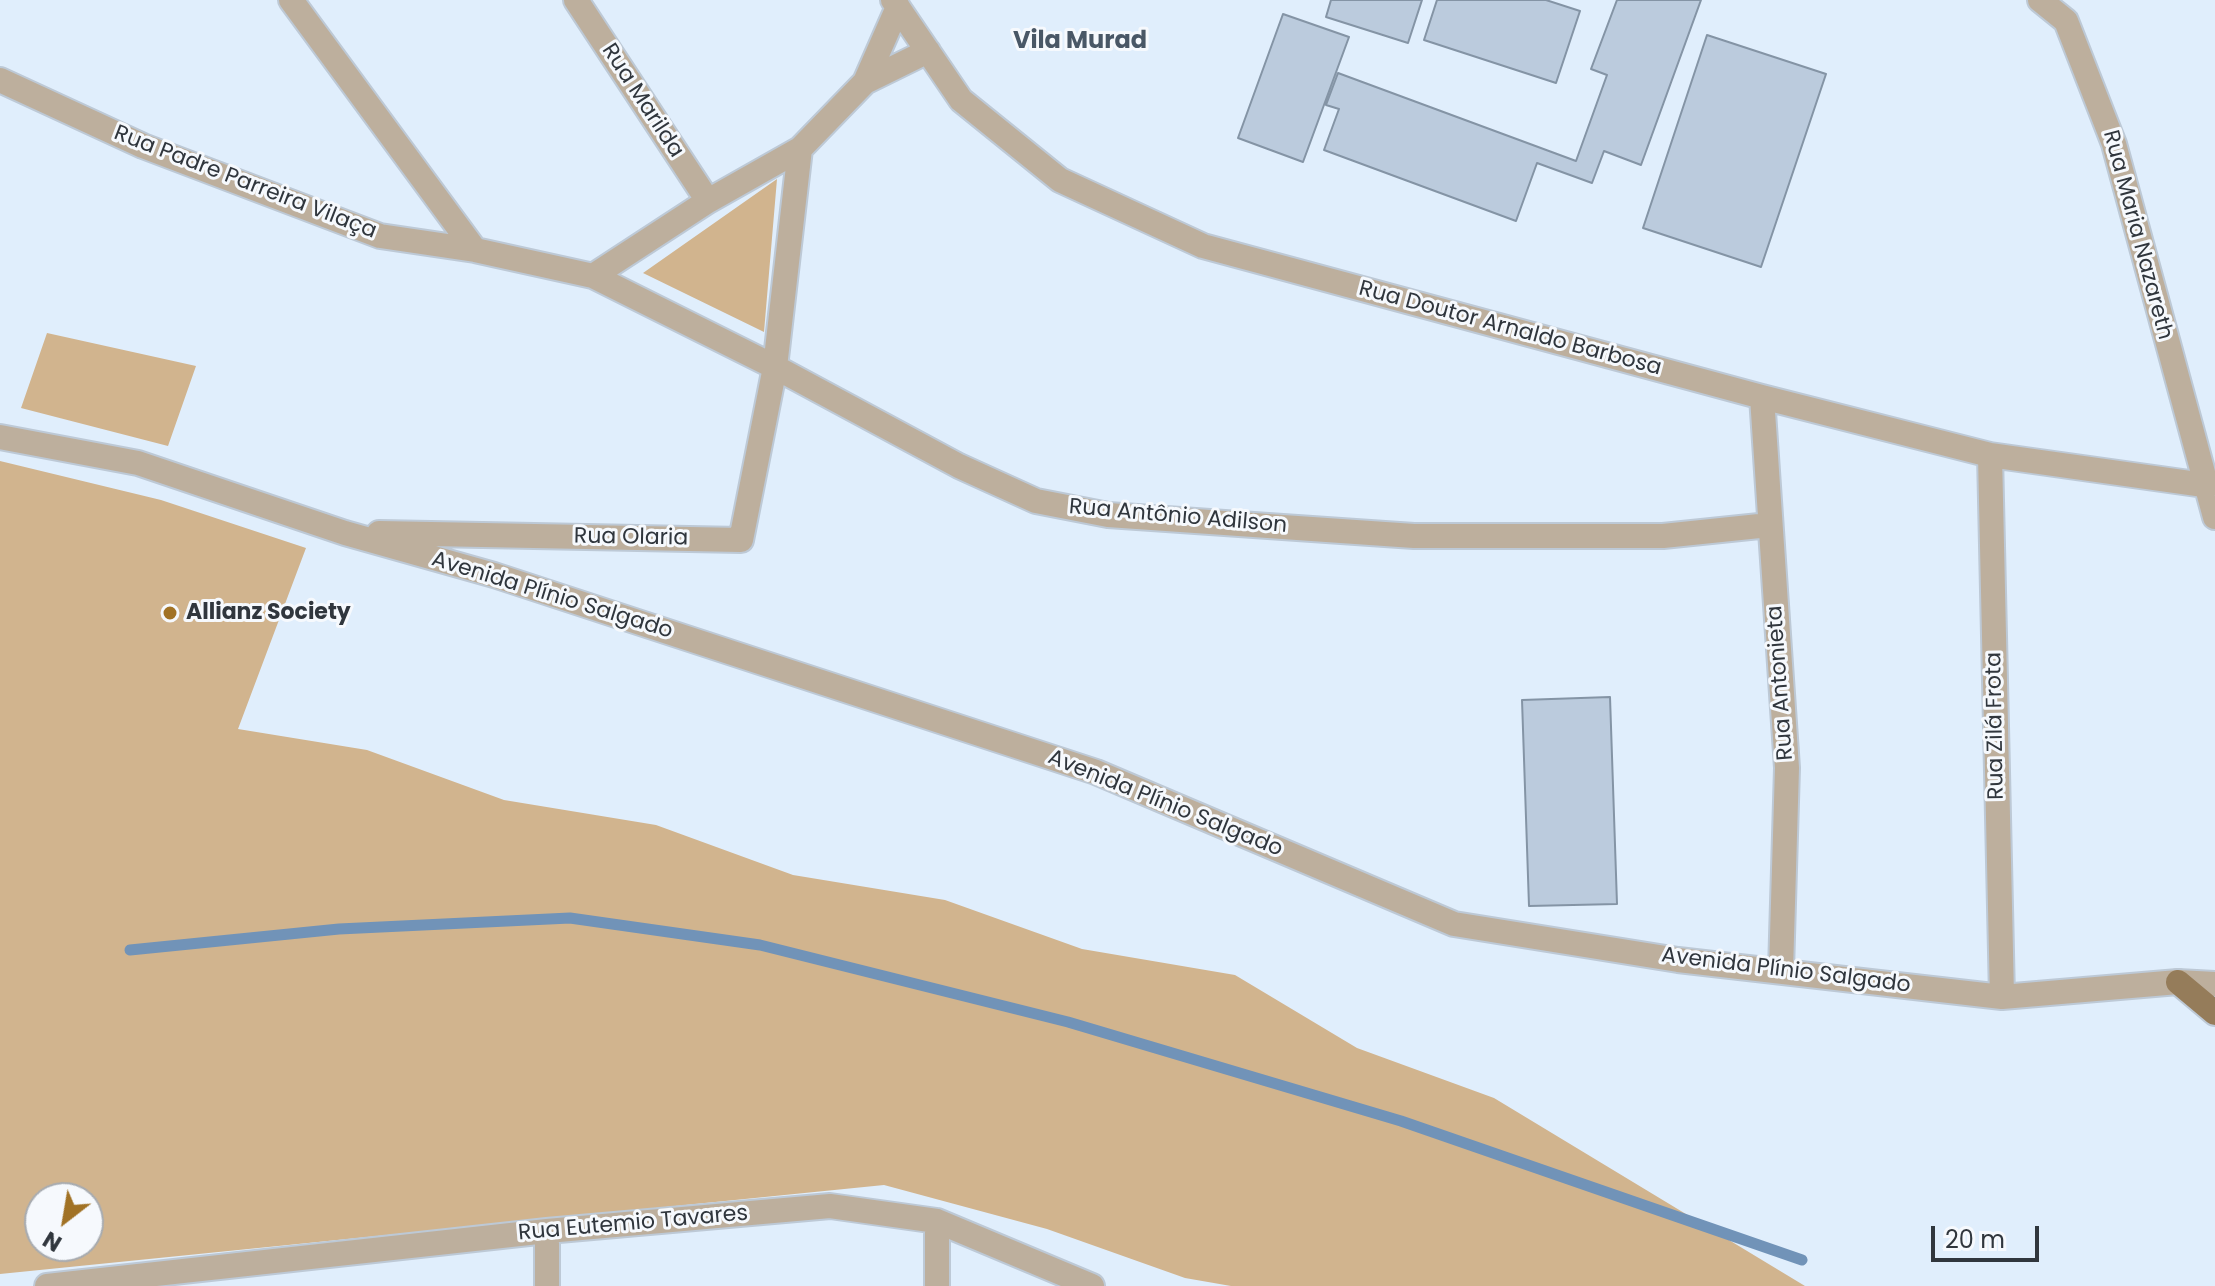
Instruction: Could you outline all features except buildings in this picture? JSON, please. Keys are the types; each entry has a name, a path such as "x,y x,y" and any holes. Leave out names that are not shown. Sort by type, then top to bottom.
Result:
{"main road":[{"path":"2178,982 2215,1013"}],"street":[{"path":"291,0 475,250"},
{"name":"Rua Marilda","path":"576,0 708,201"},
{"name":"Rua Maria Nazareth","path":"2040,0 2066,21 2114,144 2209,484 2215,517"},
{"path":"865,82 896,4"},
{"name":"Rua Doutor Arnaldo Barbosa","path":"896,4 961,100 1060,180 1203,246 1762,397 1990,455 2209,484"},
{"path":"593,276 708,201 800,149 865,82 928,51"},
{"name":"Rua Padre Parreira Vilaça","path":"0,80 143,146 380,236 475,250 593,276"},
{"path":"775,367 800,149"},
{"name":"Rua Antônio Adilson","path":"593,276 775,367 959,466 1036,501 1108,515 1414,536 1663,536 1769,525"},
{"name":"Rua Olaria","path":"345,533 741,540 775,367"},
{"name":"Rua Antonieta","path":"1762,397 1787,768 1781,970"},
{"name":"Avenida Plínio Salgado","path":"0,437 138,463 345,533 494,575 1096,772 1454,924 1678,960 2002,997 2178,982 2215,984"},
{"name":"Rua Zilá Frota","path":"1990,455 2002,997"},
{"name":"Rua Eutemio Tavares","path":"47,1286 163,1280 547,1231 830,1206 937,1221 1092,1286"},
{"path":"937,1221 937,1286"},
{"path":"547,1231 547,1286"}],"shaded area":[{"path":"777,179 764,332 643,273"},
{"path":"47,333 196,366 168,446 21,408"},
{"path":"0,461 161,500 306,548 238,729 367,750 504,800 656,825 793,875 945,900 1082,949 1235,975 1357,1048 1494,1098 1805,1286 1231,1286 1185,1278 1047,1229 884,1185 0,1274"}],"waterway":[{"path":"130,950 339,929 570,918 760,945 1068,1022 1401,1121 1802,1260"}],"place":[{"name":"Allianz Society","path":"170,613"}],"district":[{"name":"Vila Murad","path":"1080,42"}]}
